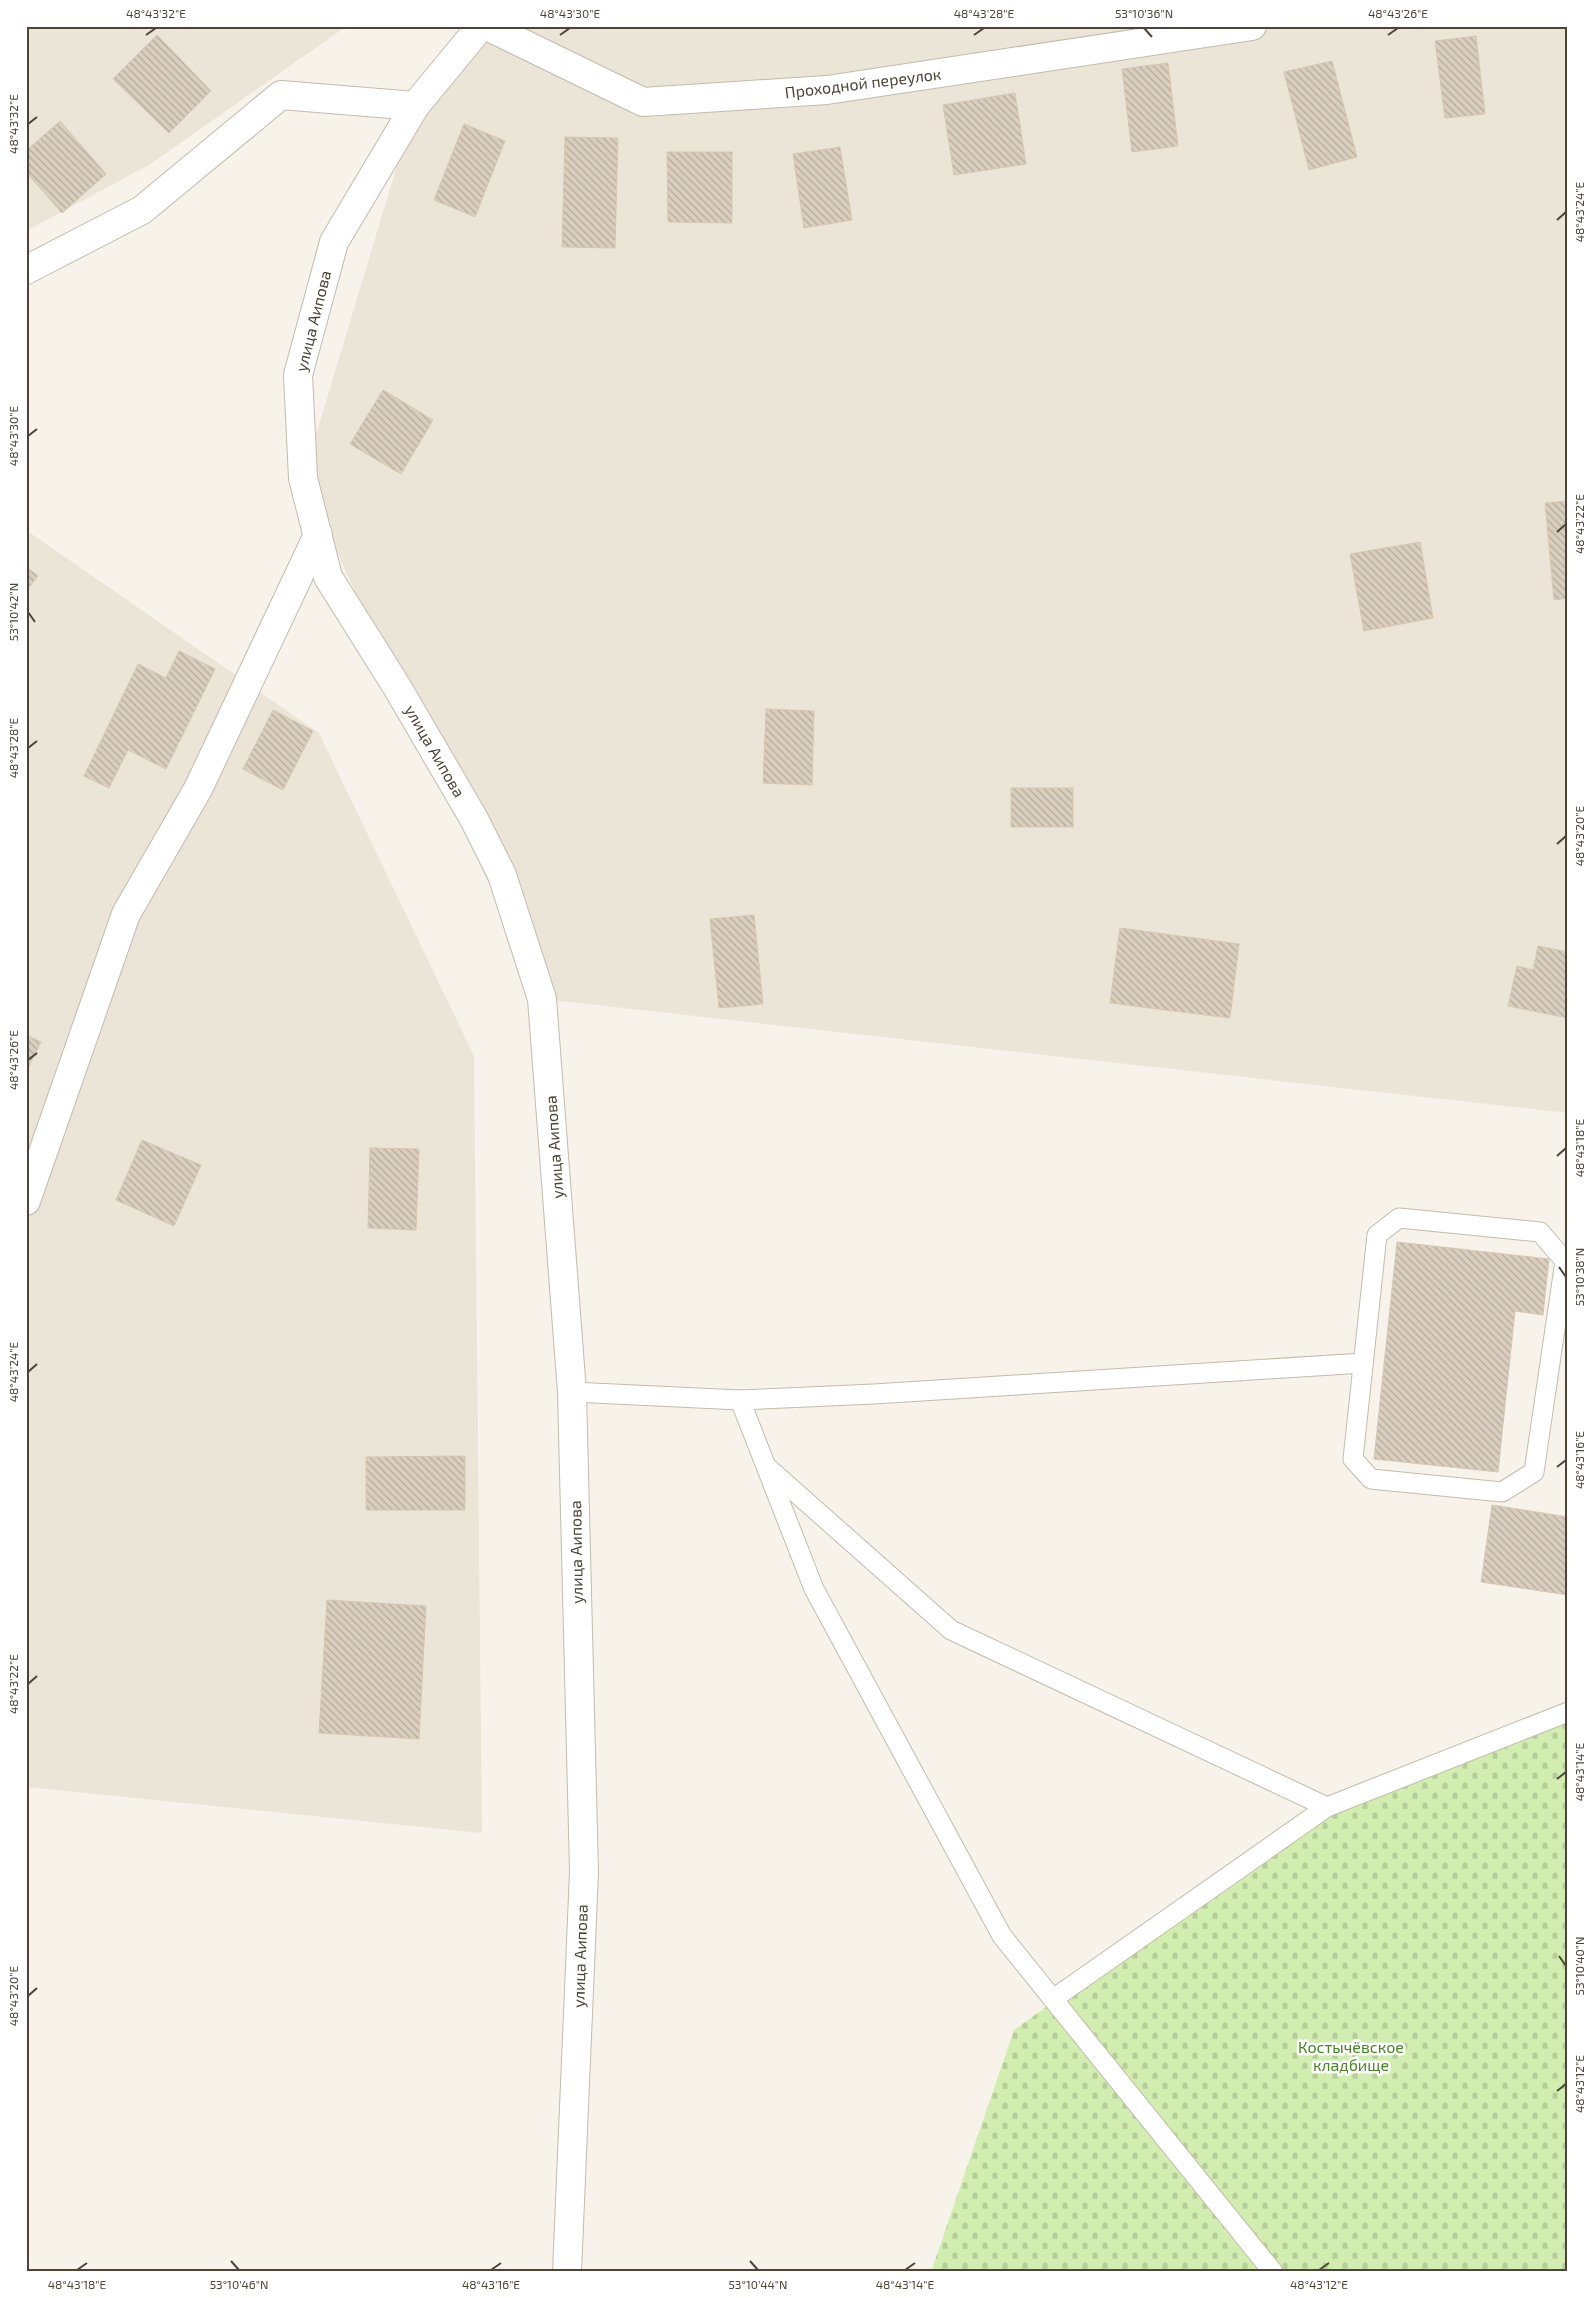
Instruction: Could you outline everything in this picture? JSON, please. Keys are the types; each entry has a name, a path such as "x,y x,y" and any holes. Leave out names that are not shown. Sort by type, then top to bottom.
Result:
{"street":[{"name":"улица Аипова","path":"481,26 415,106 334,242 298,375 303,478 328,577 407,704 474,819 502,875 542,999 572,1392 584,1872 567,2272"},
{"name":"Проходной переулок","path":"487,26 643,102 827,90 1252,26"},
{"path":"26,270 142,210 281,95 415,106"},
{"path":"26,1201 126,914 198,789 318,536"}],"lane":[{"path":"1399,1218 1540,1232 1566,1261 1534,1472 1502,1492 1371,1479 1353,1459 1363,1363 1377,1235 1399,1218"},
{"path":"572,1392 740,1400 874,1394 1363,1363"},
{"path":"740,1400 818,1598 1002,1936 1273,2272"},
{"path":"764,1465 952,1630 1327,1807"},
{"path":"1053,1999 1327,1807 1568,1712"}],"shaded area":[{"path":"26,26 347,26 149,165 26,231"},
{"path":"475,26 1568,26 1568,1113 542,999 303,478 415,106"},
{"path":"26,530 319,733 474,1056 482,1833 26,1787"}],"green space":[{"name":"Костычёвское кладбище","path":"1568,1712 1568,2272 931,2272 1014,2030 1327,1807"}],"building":[{"path":"157,35 211,91 169,133 113,79"},
{"path":"1476,36 1485,114 1445,118 1435,41"},
{"path":"1332,61 1357,157 1309,170 1284,72"},
{"path":"1168,63 1178,146 1132,152 1122,69"},
{"path":"1015,93 1026,164 954,175 943,105"},
{"path":"60,121 106,174 62,213 26,172 26,151"},
{"path":"464,124 505,141 475,217 434,200"},
{"path":"565,137 618,138 615,248 562,247"},
{"path":"840,147 852,220 804,228 793,154"},
{"path":"667,152 732,152 732,223 668,222"},
{"path":"383,390 433,420 401,474 350,444"},
{"path":"1568,501 1568,598 1554,600 1545,503"},
{"path":"1420,542 1433,618 1364,631 1350,554"},
{"path":"26,567 38,576 26,591"},
{"path":"179,651 215,669 166,769 128,750 109,788 84,776 138,664 166,678"},
{"path":"766,709 814,711 812,785 763,783"},
{"path":"273,710 313,731 283,790 243,769"},
{"path":"1011,788 1073,788 1073,827 1011,827"},
{"path":"754,915 763,1004 719,1008 710,919"},
{"path":"1120,928 1239,944 1230,1018 1110,1003"},
{"path":"1538,946 1568,952 1568,1018 1508,1006 1517,966 1533,970"},
{"path":"26,1035 41,1042 26,1072"},
{"path":"142,1140 201,1165 174,1226 116,1200"},
{"path":"370,1148 419,1149 416,1230 368,1228"},
{"path":"1397,1242 1549,1259 1543,1315 1515,1311 1498,1472 1374,1459"},
{"path":"465,1456 465,1510 366,1510 366,1457"},
{"path":"1492,1505 1568,1517 1568,1595 1481,1582"},
{"path":"327,1600 426,1606 419,1739 319,1733"}]}
